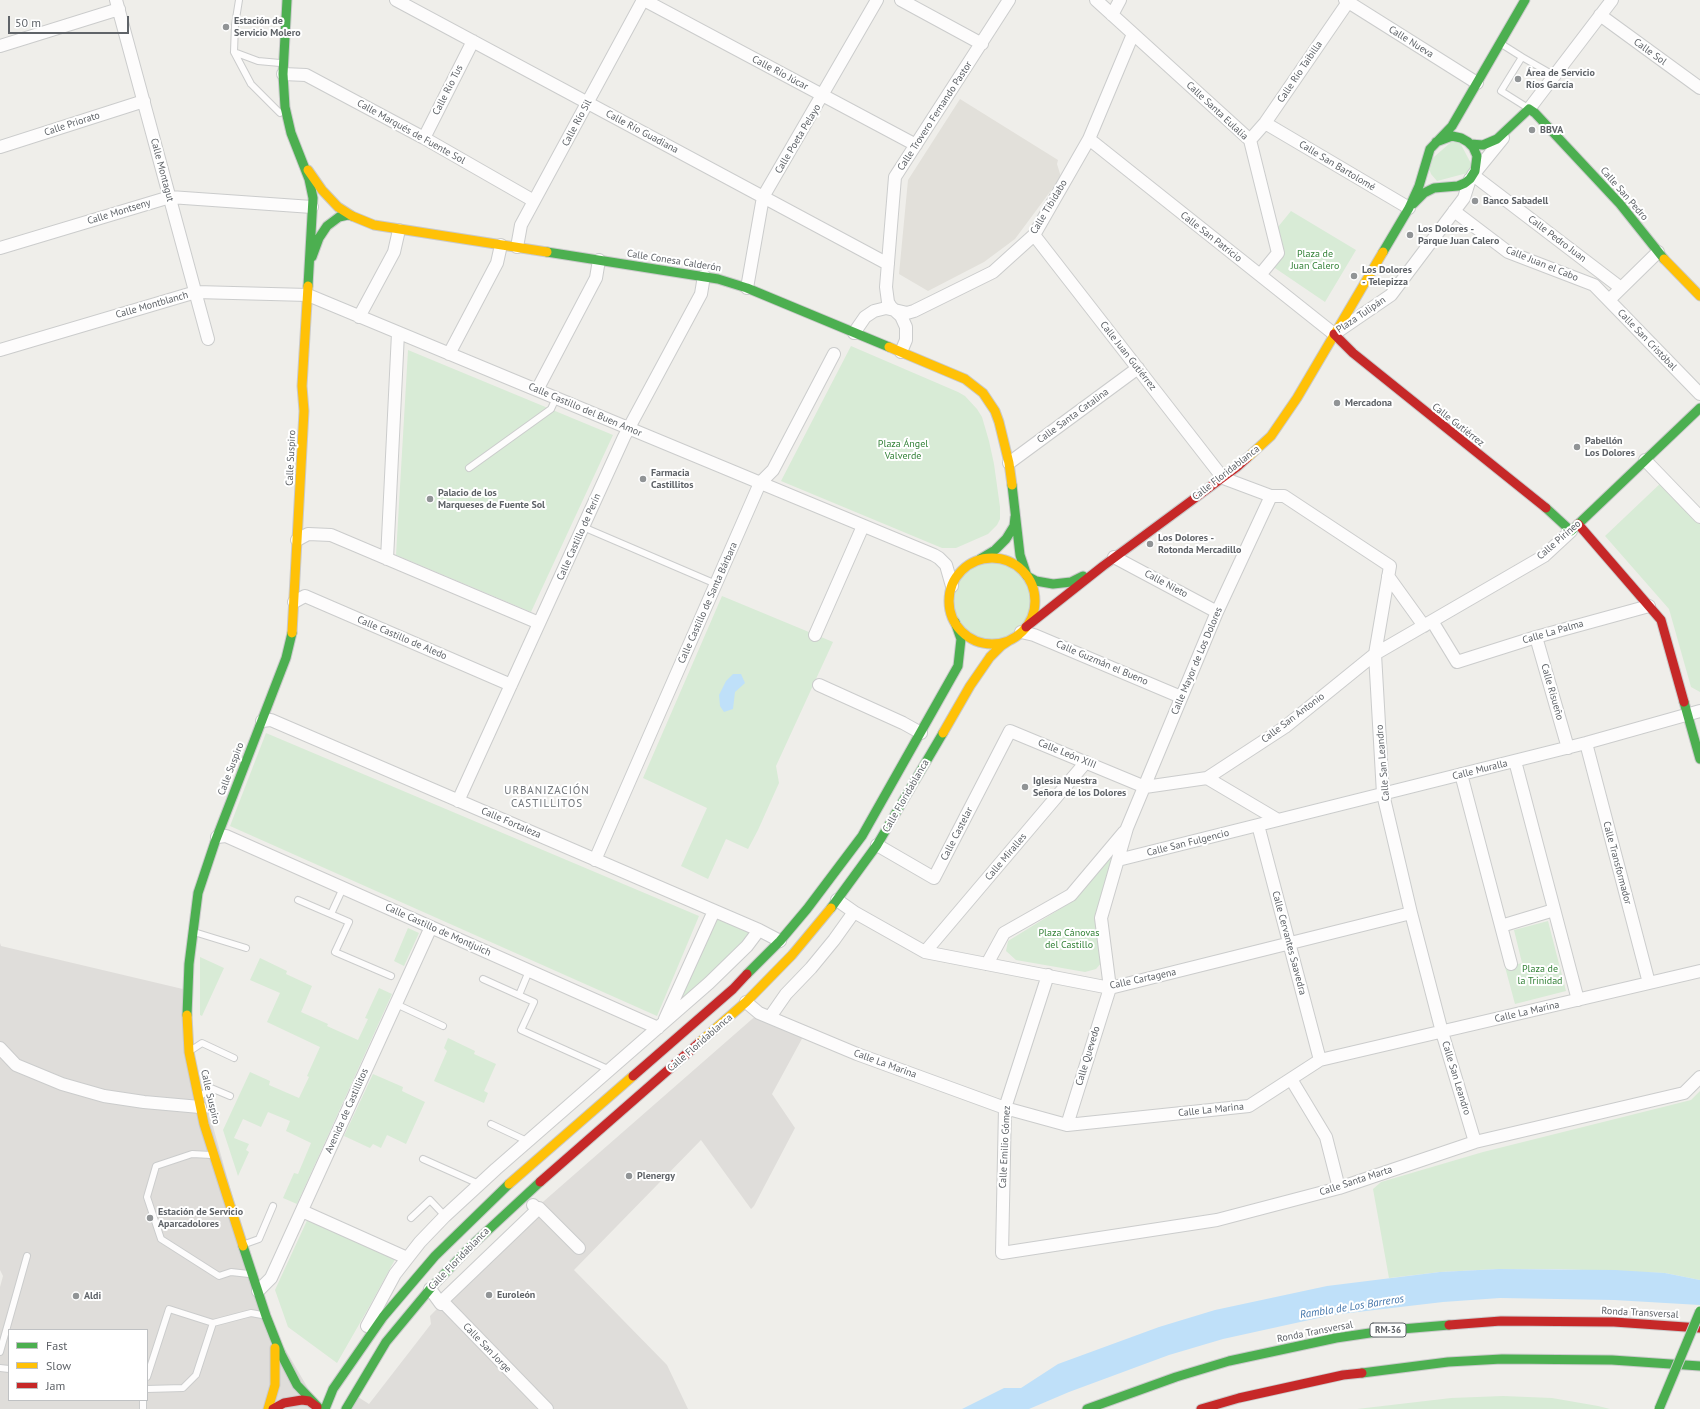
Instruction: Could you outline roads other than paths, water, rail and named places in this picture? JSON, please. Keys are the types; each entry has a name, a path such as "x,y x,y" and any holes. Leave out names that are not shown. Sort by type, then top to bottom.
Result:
{"main road":[{"path":"287,0 283,69 284,100 288,121 297,150"},
{"name":"Plaza Tulipán","path":"1334,334 1409,208 1419,186 1430,149 1452,126 1525,0"},
{"name":"Plaza Tulipán","path":"1409,208 1431,189 1437,187 1462,185 1472,177 1477,160 1474,149 1469,143 1463,127 1464,110 1477,83"},
{"name":"Plaza Tulipán","path":"1435,143 1452,136 1461,138 1469,143 1479,146 1487,144 1502,135 1529,109"},
{"name":"Calle San Pedro","path":"1529,109 1535,113 1620,204 1658,252 1700,296"},
{"name":"Calle Conesa Calderón","path":"297,150 306,167 327,196 352,216 374,226 704,276 747,288 965,379 983,393 995,411 1009,463 1020,555 1027,576"},
{"name":"Calle Suspiro","path":"270,1329 213,1155 199,1103 189,1052 187,990 192,932 198,893 217,837 289,647 293,626 304,410 302,386 313,198 309,179 297,150"},
{"path":"1428,156 1428,168 1432,176 1440,183 1449,186"},
{"path":"312,207 317,197 323,195 327,196"},
{"path":"310,265 317,243 327,226 339,217 352,216"},
{"name":"Calle Floridablanca","path":"1024,630 1102,566 1250,457 1271,436 1298,398 1334,334"},
{"name":"Calle Gutiérrez","path":"1334,334 1358,358 1534,498 1575,527 1649,606 1661,620 1700,758"},
{"name":"Calle Pirineo","path":"1575,527 1700,408"},
{"name":"Calle Conesa Calderón","path":"980,560 995,550 1008,536 1014,526 1016,512"},
{"path":"993,558 1007,560 1017,566 1027,576 1033,587 1035,601 1033,614 1024,630 1010,640 996,643 976,640 964,632 955,622 950,607 952,586 961,571 972,563 993,558"},
{"name":"Calle Floridablanca","path":"1027,576 1036,582 1065,584 1077,580 1102,566"},
{"name":"Calle Floridablanca","path":"325,1409 333,1389 383,1317 435,1256 513,1180 733,989 780,941 807,909 862,836 958,666 961,639 955,622"},
{"name":"Calle Floridablanca","path":"346,1409 386,1342 430,1289 471,1246 526,1194 746,1002 792,955 837,900 877,845 970,686 990,657 1001,646 1010,640"},
{"path":"1659,1409 1700,1311"},
{"name":"Ronda Transversal","path":"1087,1409 1176,1377 1229,1361 1336,1338 1390,1330 1501,1321 1614,1322 1700,1328"},
{"path":"270,1329 297,1385 320,1409"},
{"path":"268,1409 275,1385 276,1372 274,1347 270,1329"},
{"path":"1201,1409 1239,1398 1343,1375 1448,1362 1502,1359 1557,1359 1612,1360 1700,1366"},
{"path":"273,1409 284,1403 302,1400 309,1401 320,1409"}],"street":[{"name":"Calle Río Guadiana","path":"396,0 888,264"},
{"name":"Calle Río Júcar","path":"644,0 916,145"},
{"name":"Calle Río Sil","path":"517,247 521,225 644,0"},
{"name":"Calle Poeta Pelayo","path":"747,288 763,197 823,96 877,0"},
{"path":"902,0 982,44"},
{"name":"Calle Trovero Fernando Pastor","path":"896,310 891,307 886,295 895,178 1009,0"},
{"name":"Calle Santa Eulalia","path":"1096,0 1250,140 1278,253 1260,276"},
{"path":"1112,15 1120,0"},
{"name":"Plaza Tulipán","path":"1529,109 1612,0"},
{"name":"Calle Nueva","path":"1346,1 1477,83"},
{"name":"Calle Río Taibilla","path":"1250,140 1266,123 1346,1"},
{"path":"0,46 117,5"},
{"name":"Calle Montagut","path":"117,5 208,339"},
{"name":"Calle Sol","path":"1600,15 1699,85"},
{"name":"Calle Tibidabo","path":"854,333 869,313 886,308 907,313 914,311 993,272 1034,234 1089,139 1133,34"},
{"name":"Calle Río Tus","path":"424,138 473,41"},
{"name":"Calle Marqués de Fuente Sol","path":"283,69 306,75 424,138 534,201"},
{"name":"Calle Priorato","path":"0,147 144,101"},
{"name":"Calle San Bartolomé","path":"1266,123 1409,208"},
{"name":"Plaza Tulipán","path":"1334,334 1391,295 1467,193 1472,177 1511,127"},
{"name":"Calle San Patricio","path":"1089,139 1334,334"},
{"name":"Calle Pedro Juan","path":"1472,177 1621,288"},
{"name":"Calle Montseny","path":"0,248 170,197 312,207"},
{"name":"Calle Juan el Cabo","path":"1454,210 1508,252 1594,284"},
{"path":"360,317 394,252 399,230"},
{"name":"Calle Juan Gutiérrez","path":"1034,234 1223,478"},
{"path":"449,354 497,263 501,245"},
{"path":"1609,300 1658,252"},
{"path":"537,390 596,278 599,260"},
{"name":"Calle Castillo de Perín","path":"458,801 629,428 701,294 704,276"},
{"name":"Calle San Cristóbal","path":"1594,284 1700,394"},
{"name":"Calle Montblanch","path":"0,350 196,292 308,295"},
{"name":"Calle Castillo del Buen Amor","path":"308,295 939,558 946,565 952,586"},
{"path":"896,310 901,316 906,327 906,340 902,352"},
{"path":"387,559 398,333"},
{"name":"Calle Castillo de Santa Bárbara","path":"595,860 760,483 773,470 834,354"},
{"name":"Calle Santa Catalina","path":"1009,463 1138,368"},
{"path":"1645,460 1700,517"},
{"path":"1223,478 1271,496 1284,496 1390,566 1388,576 1428,624"},
{"name":"Calle Mayor de Los Dolores","path":"1127,828 1217,612 1271,496"},
{"path":"816,635 863,526"},
{"name":"Calle Pirineo","path":"1375,654 1544,556 1575,527"},
{"path":"297,540 308,534 332,535 539,623"},
{"name":"Calle Nieto","path":"1114,557 1217,612"},
{"name":"Calle San Leandro","path":"1388,576 1375,654 1384,794 1411,913 1442,1032 1475,1142"},
{"name":"Calle Castillo de Aledo","path":"294,602 304,596 511,685"},
{"name":"Calle La Palma","path":"1428,624 1458,662 1536,636 1649,606"},
{"name":"Calle Guzmán el Bueno","path":"1024,630 1181,697"},
{"name":"Calle Risueño","path":"1536,636 1568,748"},
{"name":"Calle San Antonio","path":"1207,778 1285,727 1375,654"},
{"path":"819,685 903,723 921,733"},
{"name":"Calle Muralla","path":"1258,825 1568,748 1688,716 1700,711"},
{"name":"Calle Fortaleza","path":"262,721 271,720 759,930 780,941"},
{"name":"Calle Castelar","path":"877,845 934,878 1010,731"},
{"name":"Calle León XIII","path":"1010,731 1145,787"},
{"name":"Calle Transformador","path":"1586,743 1649,983"},
{"path":"1515,761 1578,1000"},
{"name":"Calle Miralles","path":"925,952 1086,762"},
{"path":"1461,774 1511,964"},
{"path":"1145,787 1207,778 1278,820"},
{"name":"Calle San Fulgencio","path":"1118,860 1258,825"},
{"name":"Calle Cervantes Saavedra","path":"1258,825 1320,1060"},
{"path":"1110,988 1101,918 1127,828"},
{"path":"987,964 1004,933 1071,895 1127,828"},
{"name":"Calle Castillo de Montjuich","path":"217,837 226,836 529,971 661,1026"},
{"name":"Calle Cartagena","path":"837,900 854,912 925,952 1110,988 1411,913"},
{"path":"1501,926 1554,910"},
{"path":"661,1026 714,911"},
{"path":"770,1017 786,994 811,968 854,912"},
{"name":"Avenida de Castillitos","path":"258,1291 272,1278 431,927"},
{"name":"Calle Floridablanca","path":"350,1364 368,1324 395,1274 420,1242 479,1184 661,1026 729,964 750,943 759,930"},
{"name":"Calle La Marina","path":"746,1002 759,1013 857,1054 1005,1108 1067,1125 1249,1106 1320,1060 1700,972"},
{"name":"Calle Emilio Gómez","path":"1002,1253 1005,1108 1048,976"},
{"name":"Calle Quevedo","path":"1067,1125 1110,988"},
{"path":"0,1048 16,1064 62,1084 104,1096 144,1102 199,1103"},
{"name":"Calle Santa Marta","path":"1002,1253 1217,1220 1339,1188 1475,1142 1684,1093 1700,1077"},
{"path":"1291,1079 1326,1137 1339,1188"},
{"path":"526,1194 536,1208 539,1208 579,1248"},
{"path":"442,1302 539,1208"},
{"path":"302,1211 407,1258"},
{"name":"Calle San Jorge","path":"430,1289 441,1304 442,1302 547,1409"}],"lane":[{"path":"240,0 235,25 234,52 251,84 288,121"},
{"path":"1499,45 1555,76"},
{"path":"234,52 283,69"},
{"path":"1522,57 1501,91 1529,109"},
{"path":"469,468 551,409 556,398"},
{"path":"583,527 716,584"},
{"path":"331,914 343,888"},
{"path":"298,900 349,922 336,952 391,976"},
{"path":"192,932 246,948"},
{"path":"519,995 529,971"},
{"path":"483,979 534,1002 521,1030 610,1070"},
{"path":"396,1004 443,1026"},
{"path":"189,1052 202,1043 234,1058"},
{"path":"199,1103 211,1088 230,1096"},
{"path":"491,1124 527,1141"},
{"path":"213,1155 192,1154 156,1166 147,1197 161,1240 218,1276 231,1272 252,1274"},
{"path":"423,1159 479,1184"},
{"path":"412,1218 430,1200 445,1216"},
{"path":"242,1245 259,1239 273,1206"},
{"path":"0,1352 27,1256"},
{"path":"148,1374 169,1309 213,1323 251,1314 266,1316"},
{"path":"148,1389 183,1388 196,1375 213,1323"}],"water":[{"path":"733,674 741,674 745,683 735,692 733,709 724,712 720,706 719,695 726,681"},
{"name":"Rambla de Los Barreros","path":"1499,1269 1615,1270 1665,1273 1700,1280 1700,1305 1614,1300 1500,1298 1443,1302 1332,1315 1223,1339 1169,1355 1069,1392 1029,1409 962,1409 1004,1388 1021,1388 1058,1364 1159,1327 1215,1310 1327,1286 1440,1272"}],"place":[{"name":"Estación de Servicio Molero","path":"226,27"},
{"name":"Área de Servicio Ríos García","path":"1518,79"},
{"name":"BBVA","path":"1532,130"},
{"name":"Banco Sabadell","path":"1475,201"},
{"name":"Los Dolores - Parque Juan Calero","path":"1410,235"},
{"name":"Los Dolores - Telepizza","path":"1354,276"},
{"name":"Mercadona","path":"1337,403"},
{"name":"Pabellón Los Dolores","path":"1577,447"},
{"name":"Farmacia Castillitos","path":"643,479"},
{"name":"Palacio de los Marqueses de Fuente Sol","path":"430,499"},
{"name":"Los Dolores - Rotonda Mercadillo","path":"1150,544"},
{"name":"Iglesia Nuestra Señora de los Dolores","path":"1025,787"},
{"name":"Plenergy","path":"629,1176"},
{"name":"Estación de Servicio Aparcadolores","path":"150,1218"},
{"name":"Euroleón","path":"489,1295"},
{"name":"Aldi","path":"76,1296"}],"district":[{"name":"URBANIZACIÓN CASTILLITOS","path":"547,797"}],"park label":[{"name":"Plaza de Juan Calero","path":"1315,260"},
{"name":"Plaza Ángel Valverde","path":"903,450"},
{"name":"Plaza Cánovas del Castillo","path":"1069,938"},
{"name":"Plaza de la Trinidad","path":"1540,974"}]}
